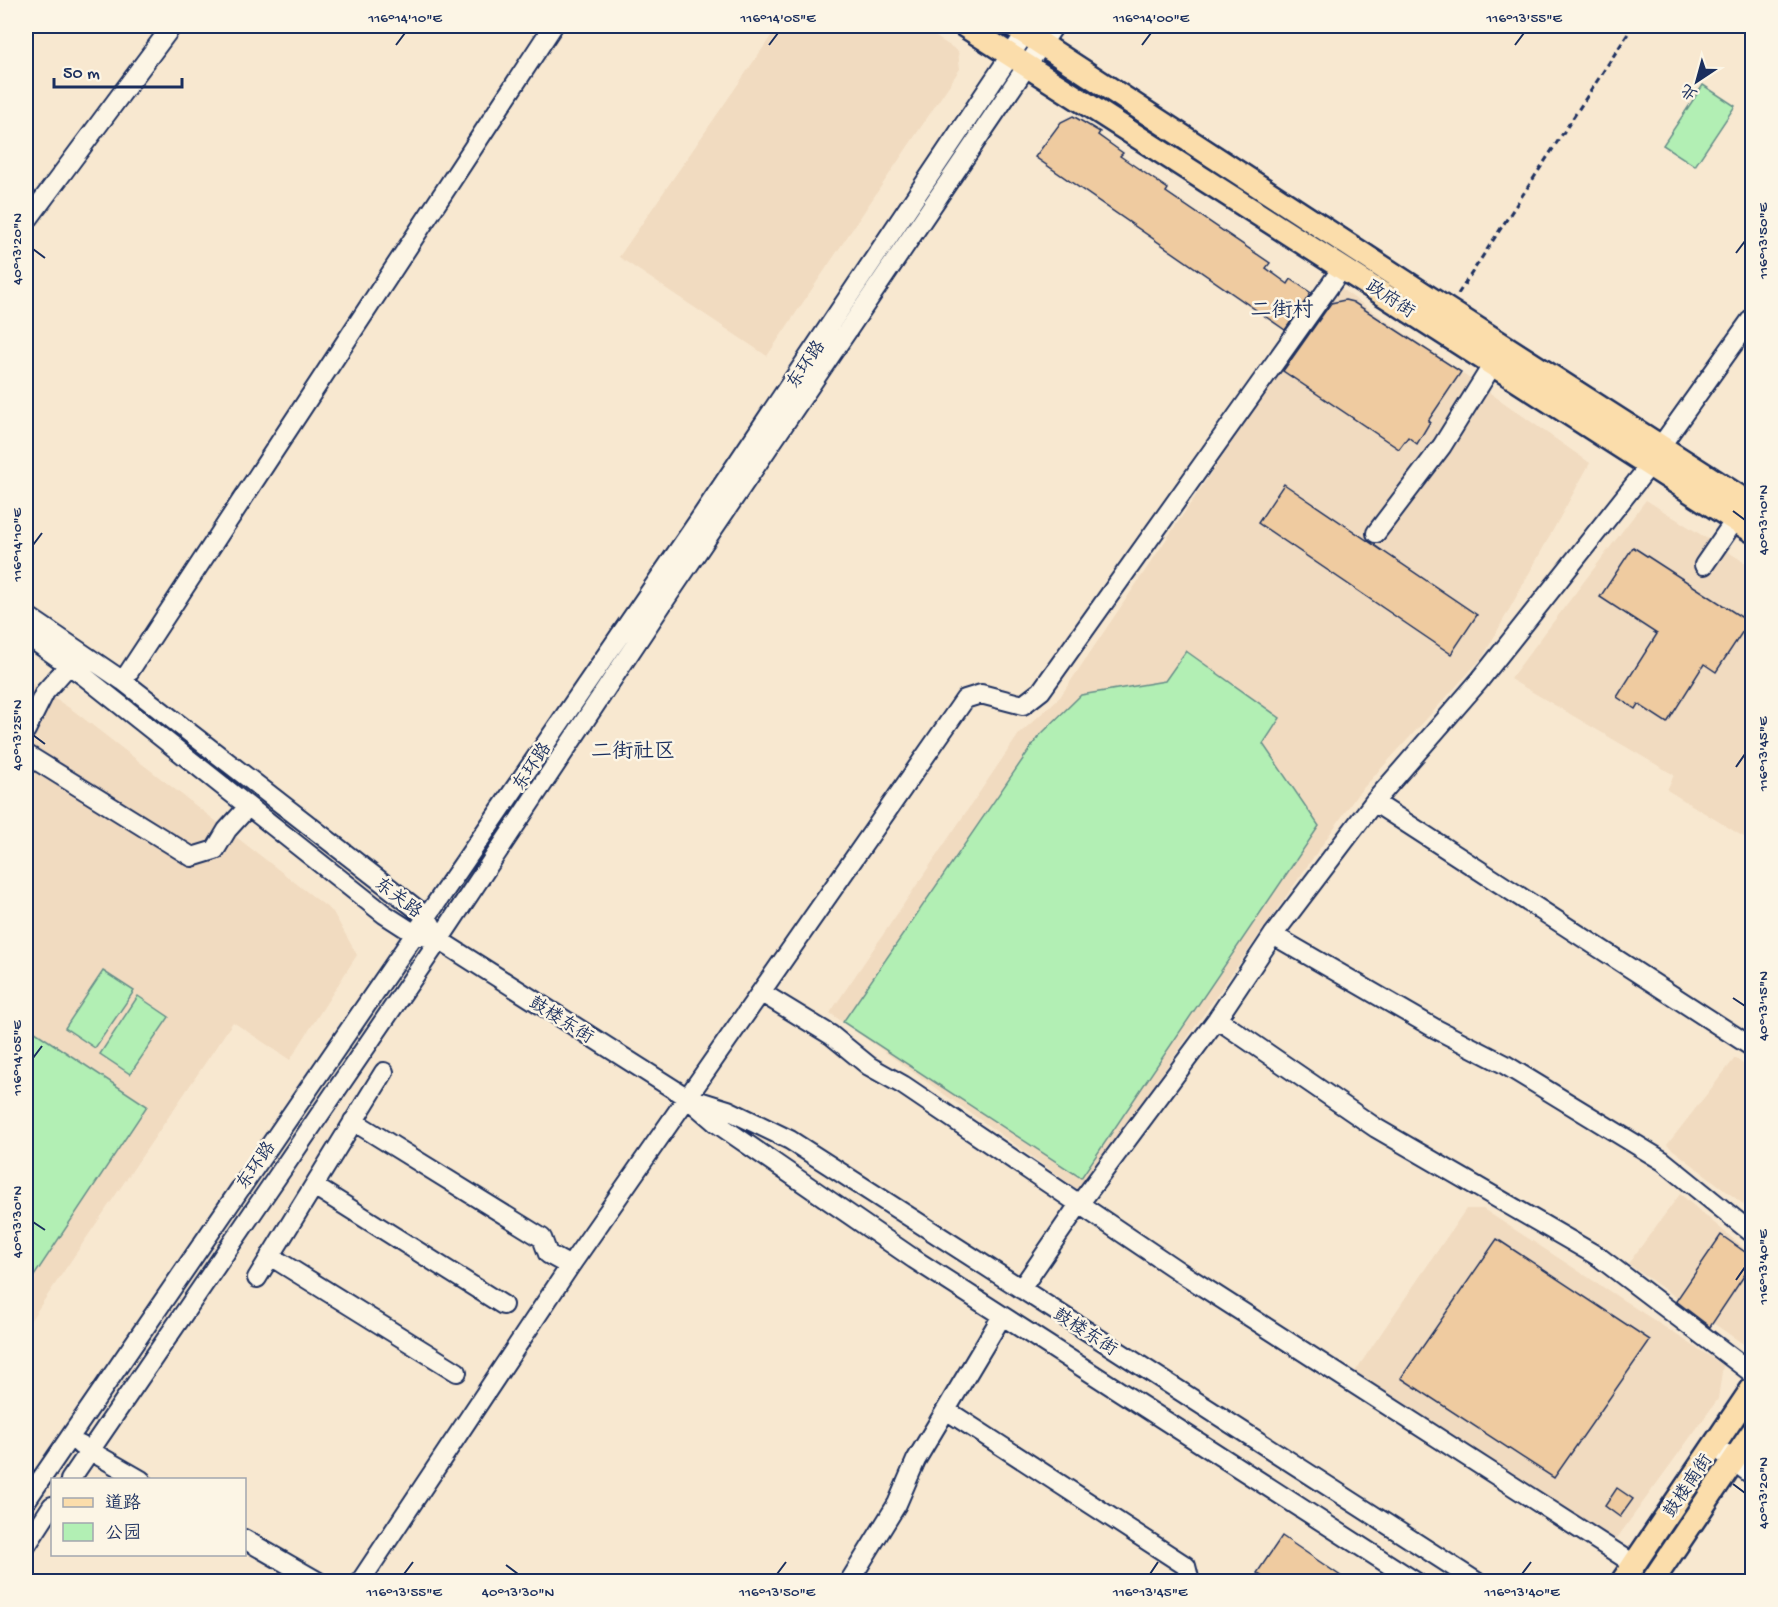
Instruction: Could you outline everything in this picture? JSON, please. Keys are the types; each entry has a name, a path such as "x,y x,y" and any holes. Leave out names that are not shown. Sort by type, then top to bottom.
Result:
{"main road":[{"name":"政府街","path":"965,26 1493,364 1655,456 1752,505"},
{"name":"政府街","path":"1028,32 1448,310 1655,456 1744,526"},
{"name":"鼓楼南街","path":"1628,1573 1752,1389"},
{"name":"鼓楼南街","path":"1652,1581 1752,1432"}],"street":[{"path":"26,222 172,26"},
{"path":"123,681 553,26"},
{"name":"东环路","path":"71,1478 439,940 650,623 1020,61 1028,32 1054,26"},
{"name":"东环路","path":"26,1501 415,934 1020,61"},
{"path":"360,1581 570,1266 752,1001 762,993 965,699 981,694 1023,705 1041,691 1343,267"},
{"path":"1021,1289 1080,1203 1217,1019 1274,935 1374,802 1479,681 1655,456 1752,318"},
{"path":"1376,534 1442,446 1493,364"},
{"path":"1704,565 1744,526"},
{"name":"东关路","path":"26,615 123,681 394,894 427,917 439,940"},
{"name":"东关路","path":"26,635 69,665 384,914 415,934 439,940"},
{"path":"26,730 45,693 69,665"},
{"path":"26,754 192,857 214,850 227,830 248,807"},
{"path":"1374,802 1752,1047"},
{"path":"1274,935 1436,1029 1504,1064 1663,1161 1752,1233"},
{"name":"鼓楼东街","path":"439,940 686,1097 715,1122 786,1172 1002,1316 1416,1581"},
{"path":"762,993 831,1035 869,1066 903,1085 1019,1165 1080,1203 1628,1573"},
{"path":"1217,1019 1376,1128 1599,1257 1752,1373"},
{"path":"256,1278 384,1072"},
{"name":"鼓楼东街","path":"686,1097 728,1110 790,1140 1477,1581"},
{"path":"353,1121 542,1238 548,1254 570,1266"},
{"path":"314,1186 502,1305"},
{"path":"270,1257 457,1372"},
{"path":"849,1581 897,1504 916,1460 1002,1316"},
{"path":"946,1410 1186,1566 1190,1581"},
{"path":"68,1439 139,1478"},
{"path":"1714,1446 1752,1475"},
{"path":"26,1546 51,1508"},
{"path":"246,1540 319,1581"}],"path":[{"path":"1448,310 1633,26"}],"shaded area":[{"path":"778,26 919,26 958,51 960,69 767,356 619,257"},
{"path":"1337,286 1590,463 1483,657 1357,795 1080,1191 830,1013 1019,734 1060,697"},
{"path":"1646,500 1752,567 1752,842 1667,790 1674,775 1510,679"},
{"path":"26,680 74,711 333,912 357,955 290,1060 233,1022 26,1327"},
{"path":"1735,1058 1752,1071 1752,1211 1667,1145"},
{"path":"1680,1194 1752,1255 1752,1343 1749,1348 1628,1264"},
{"path":"1466,1209 1483,1209 1723,1365 1718,1399 1612,1545 1352,1376"}],"green space":[{"path":"1703,85 1735,106 1695,166 1663,145"},
{"path":"1186,651 1280,718 1263,744 1319,826 1081,1178 843,1022 1038,737 1081,695 1165,681"},
{"path":"103,971 134,991 95,1048 65,1028"},
{"path":"138,996 169,1017 130,1074 100,1054"},
{"path":"26,1026 147,1106 26,1288"}],"building":[{"path":"1073,116 1100,132 1098,135 1123,153 1120,156 1168,189 1166,192 1270,263 1266,268 1288,284 1291,279 1311,293 1285,330 1035,157 1061,122"},
{"path":"1345,300 1353,302 1461,372 1428,421 1430,422 1417,444 1408,437 1399,449 1283,371 1331,303"},
{"path":"1284,484 1477,615 1451,654 1258,523"},
{"path":"1633,547 1749,622 1716,672 1704,664 1667,723 1638,704 1635,709 1617,697 1657,634 1600,597"},
{"path":"1721,1235 1752,1257 1752,1264 1710,1327 1676,1301"},
{"path":"1497,1239 1650,1340 1554,1478 1401,1378"},
{"path":"1617,1488 1633,1499 1620,1517 1605,1506"},
{"path":"1282,1536 1348,1581 1269,1581 1257,1573"}],"district":[{"name":"二街村","path":"1282,309"},
{"name":"二街社区","path":"633,750"}]}
